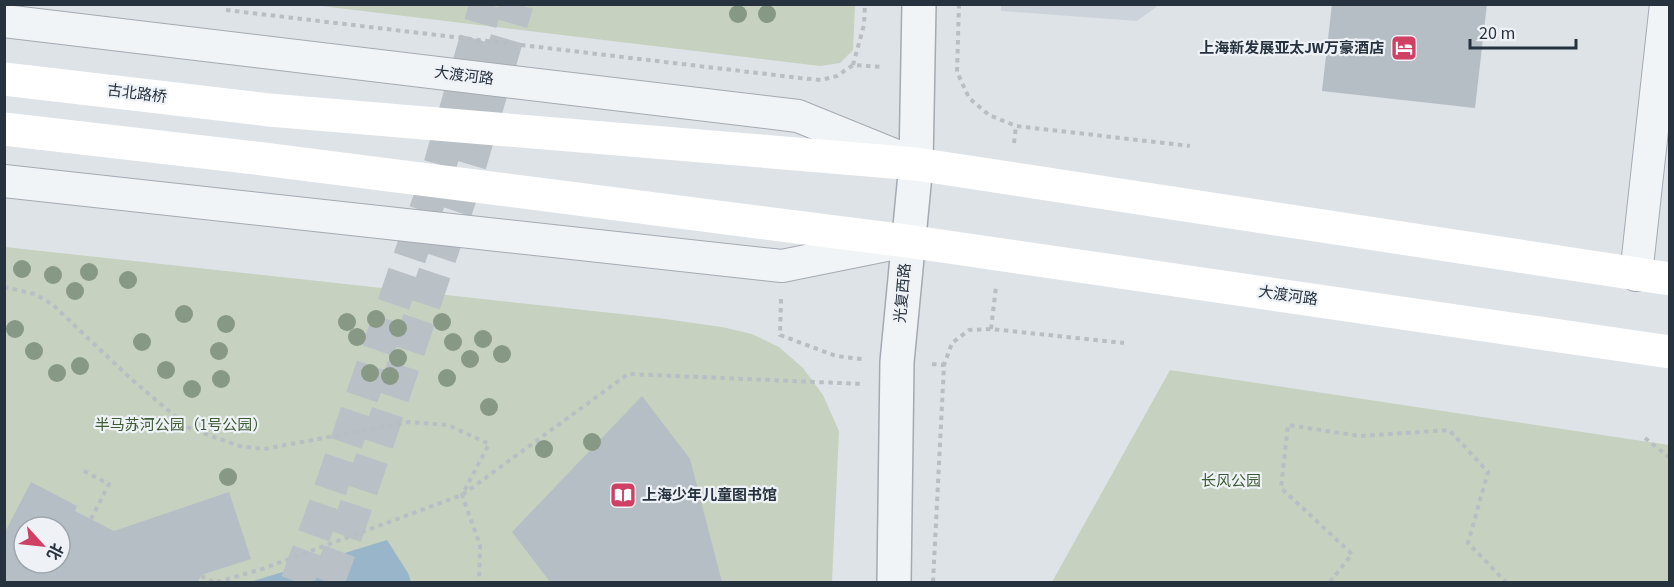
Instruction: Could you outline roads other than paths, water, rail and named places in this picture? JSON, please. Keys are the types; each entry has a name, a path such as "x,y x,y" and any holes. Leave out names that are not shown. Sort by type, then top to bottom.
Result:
{"main road":[{"name":"古北路桥","path":"4,79 269,110"},
{"name":"大渡河路","path":"269,110 916,164 1670,279"},
{"name":"大渡河路","path":"4,129 263,159 907,241 1670,352"}],"street":[{"name":"光复西路","path":"894,582 897,362 916,164 920,4"},
{"path":"1636,275 1666,4"},
{"name":"大渡河路","path":"4,21 798,116 916,164"},
{"name":"大渡河路","path":"4,181 782,266 907,241"}],"water":[{"path":"387,540 408,573 411,582 250,582"}],"tunnel":[{"path":"297,582 434,186 486,4"},
{"path":"328,582 352,518 461,195 517,4"}],"place":[{"name":"上海新发展亚太JW万豪酒店","path":"1404,48"},
{"name":"上海少年儿童图书馆","path":"623,495"}],"park label":[{"name":"半马苏河公园（1号公园）","path":"181,425"},
{"name":"长风公园","path":"1231,481"}]}
